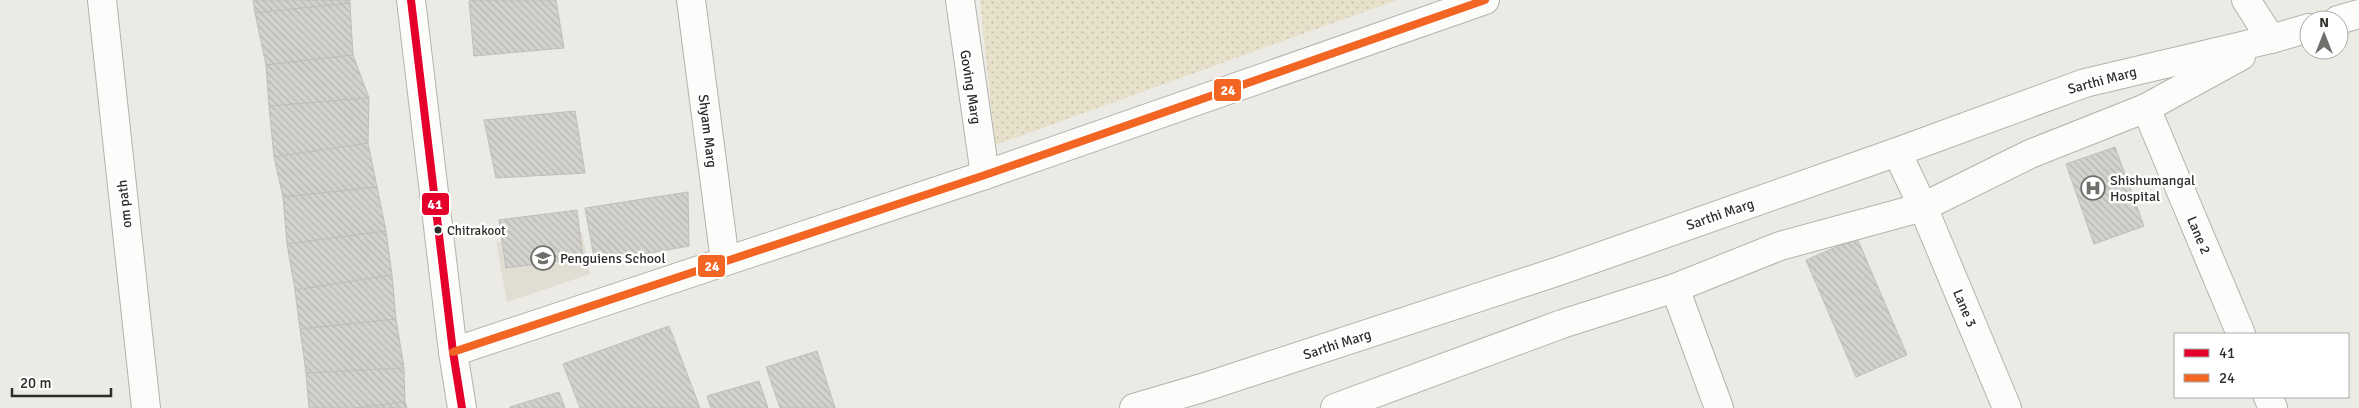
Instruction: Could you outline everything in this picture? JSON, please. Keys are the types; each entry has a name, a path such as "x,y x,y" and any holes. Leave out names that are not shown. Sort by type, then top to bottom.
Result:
{"street":[{"name":"om path","path":"102,0 146,408"},
{"path":"411,0 453,352 462,408"},
{"name":"Shyam Marg","path":"691,0 725,261"},
{"name":"Goving Marg","path":"960,0 984,175"},
{"path":"453,352 984,175 1485,0"},
{"path":"1335,408 1562,324 1675,288 1780,246 1923,207 2030,154 2146,108 2271,40 2246,0"},
{"name":"Sarthi Marg","path":"1134,408 1212,385 1559,270 1897,152 2085,83 2271,40 2299,31"},
{"name":"Lane 2","path":"2146,108 2241,333"},
{"name":"Lane 3","path":"1897,152 1923,207 2007,408"},
{"path":"1675,288 1719,408"}],"shaded area":[{"path":"980,0 1397,0 995,145"},
{"name":"Penguiens School","path":"582,232 590,274 507,302 496,242"}],"building":[{"path":"253,0 350,0 350,3 255,13"},
{"path":"556,0 564,48 474,56 469,1"},
{"path":"350,3 353,55 266,65 255,13"},
{"path":"353,55 369,98 269,106 266,65"},
{"path":"369,98 368,143 274,157 269,106"},
{"path":"575,111 585,173 496,178 484,120"},
{"path":"368,143 377,187 283,197 274,157"},
{"path":"2115,147 2144,226 2094,244 2066,164"},
{"path":"377,187 386,231 287,244 283,197"},
{"path":"688,192 689,246 595,263 585,208"},
{"path":"577,210 583,258 506,268 499,220"},
{"path":"386,231 392,275 295,290 287,244"},
{"path":"1857,238 1907,355 1856,377 1806,260"},
{"path":"392,275 396,319 300,329 295,290"},
{"path":"396,319 404,368 306,373 300,329"},
{"path":"669,326 700,408 580,408 563,364"},
{"path":"817,351 835,408 780,408 766,367"},
{"path":"404,368 405,402 354,408 309,408 306,373"},
{"path":"759,381 768,408 711,408 707,396"},
{"path":"559,392 565,408 510,408 510,407"},
{"path":"405,402 407,408 354,408"}],"transit line":[{"name":"41","path":"411,0 453,352 462,408"},
{"name":"24","path":"453,352 985,175 1485,0"}],"place":[{"name":"Shishumangal Hospital","path":"2093,188"},
{"name":"Chitrakoot","path":"438,230"},
{"name":"Penguiens School","path":"543,258"}]}
